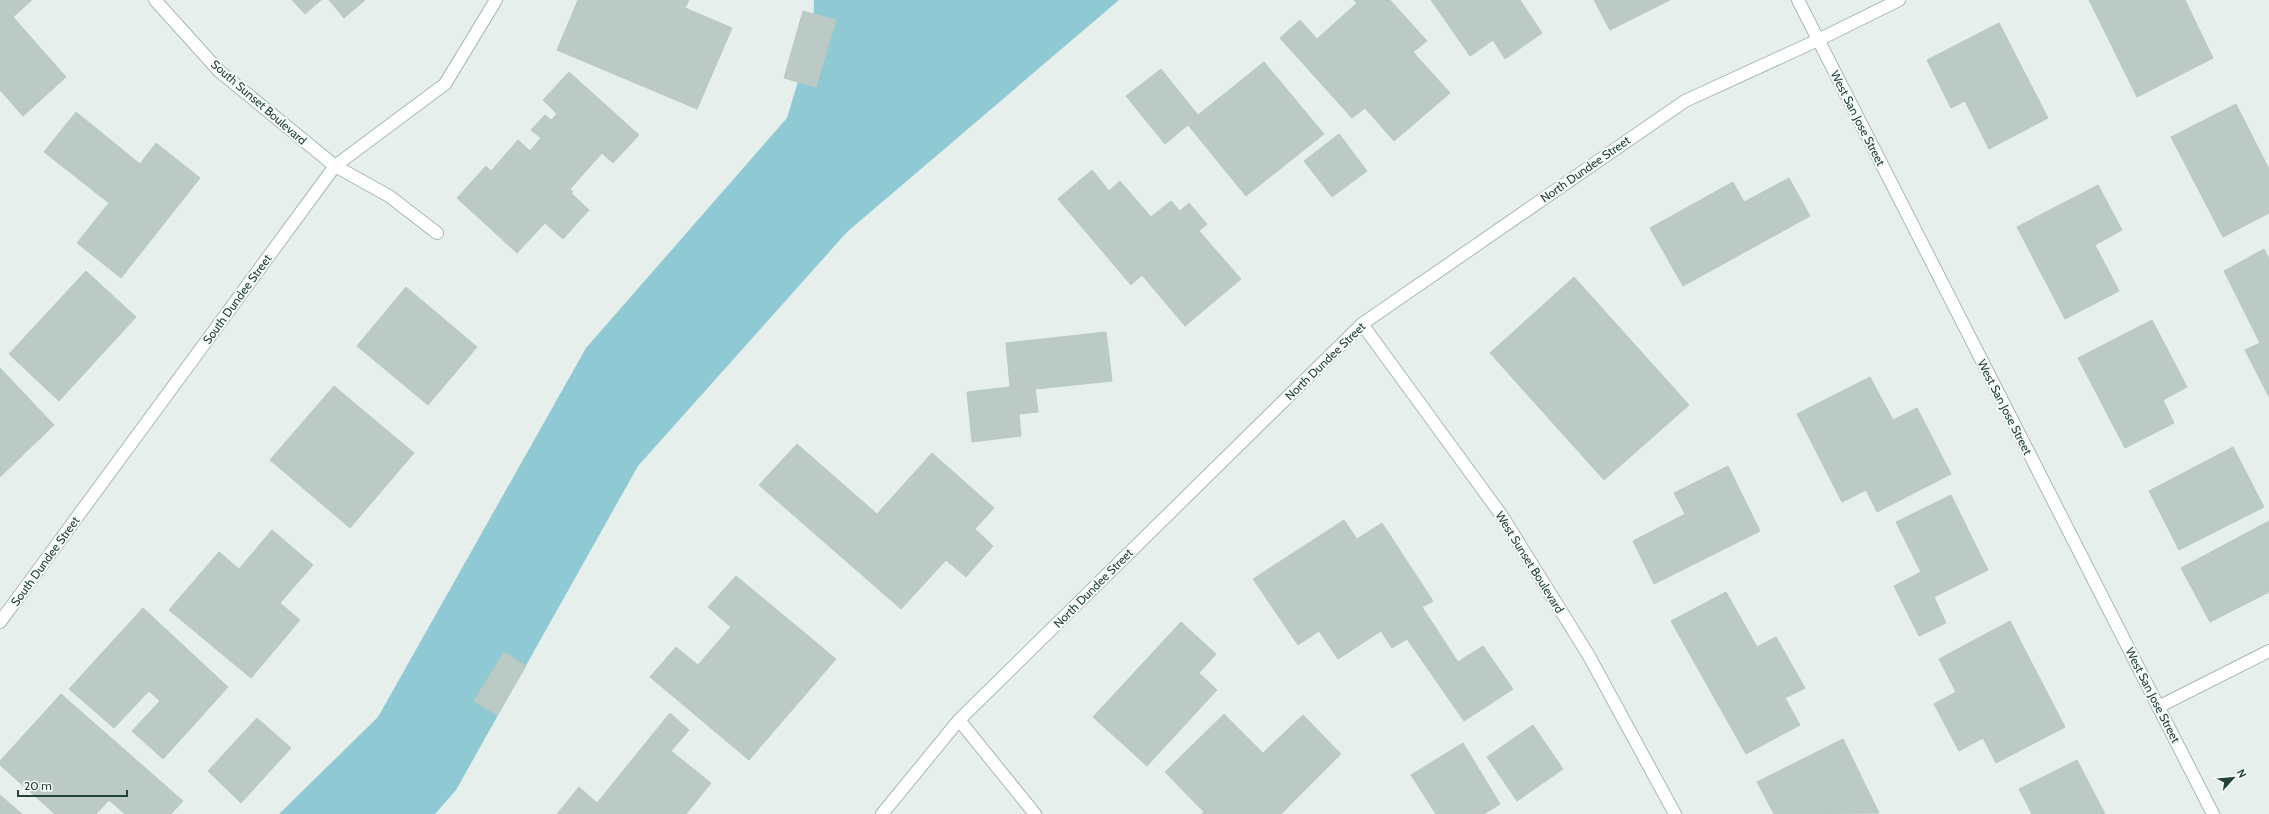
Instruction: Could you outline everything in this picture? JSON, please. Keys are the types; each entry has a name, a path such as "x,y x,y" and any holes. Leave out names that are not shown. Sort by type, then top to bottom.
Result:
{"street":[{"name":"South Sunset Boulevard","path":"155,0 219,71 335,166 389,196 437,233"},
{"name":"South Dundee Street","path":"0,622 335,166 445,84 496,0"},
{"name":"West San Jose Street","path":"1798,0 2213,814"},
{"name":"North Dundee Street","path":"882,814 959,720 1362,324 1684,101 1818,40 1899,0"},
{"name":"West Sunset Boulevard","path":"1362,324 1502,516 1589,656 1675,814"},
{"path":"2158,707 2269,651"},
{"path":"959,720 1035,814"}],"water":[{"path":"814,0 1119,0 847,232 638,466 456,790 435,814 279,814 378,717 586,348 787,118 813,32"}],"building":[{"path":"0,0 32,0 13,17 66,77 23,116 0,90"},
{"path":"292,0 321,0 305,14"},
{"path":"329,0 365,0 344,18"},
{"path":"578,0 689,0 685,8 732,28 697,109 557,50"},
{"path":"1354,0 1390,0 1427,41 1413,52 1450,93 1394,141 1365,108 1352,118 1280,38 1300,20 1317,39 1357,3"},
{"path":"1431,0 1520,0 1542,33 1505,59 1493,40 1470,56"},
{"path":"1594,0 1670,0 1610,30"},
{"path":"2089,0 2185,0 2213,58 2137,97"},
{"path":"803,11 836,20 816,87 784,78"},
{"path":"1999,23 2048,118 1989,149 1965,101 1951,108 1927,60"},
{"path":"1264,62 1324,134 1246,196 1188,125 1165,144 1126,96 1161,69 1198,115"},
{"path":"569,72 639,135 613,163 602,153 570,189 573,192 571,193 589,210 563,239 545,223 517,253 457,198 486,166 491,171 518,140 530,151 541,138 531,130 545,115 551,120 557,114 543,100"},
{"path":"2236,104 2269,169 2269,213 2223,237 2171,137"},
{"path":"76,112 140,164 156,143 200,178 121,278 77,243 109,203 44,152"},
{"path":"1339,134 1367,171 1332,197 1304,161"},
{"path":"1092,170 1109,191 1120,181 1151,217 1171,201 1180,211 1189,203 1207,224 1199,231 1241,279 1185,326 1142,275 1131,285 1058,199"},
{"path":"1789,178 1810,216 1683,286 1650,228 1733,182 1744,202"},
{"path":"2098,185 2122,230 2095,245 2119,291 2065,319 2017,227"},
{"path":"2264,249 2269,258 2269,397 2245,350 2260,343 2224,271"},
{"path":"86,271 136,317 59,401 9,354"},
{"path":"1574,277 1689,405 1604,480 1490,353"},
{"path":"406,287 477,347 428,405 357,346"},
{"path":"2152,320 2187,387 2163,400 2174,423 2125,448 2078,358"},
{"path":"1106,332 1112,381 1035,389 1038,412 1019,414 1021,436 972,442 967,392 1010,387 1006,343"},
{"path":"0,368 54,425 0,477"},
{"path":"1870,377 1893,420 1917,408 1951,474 1877,512 1866,490 1842,502 1797,414"},
{"path":"334,386 414,453 350,528 270,460"},
{"path":"797,444 877,514 932,453 994,508 975,529 993,546 966,577 946,560 901,609 759,485"},
{"path":"2233,447 2264,507 2179,550 2149,491"},
{"path":"1728,466 1760,531 1654,584 1633,541 1685,514 1674,493"},
{"path":"1951,495 1988,570 1934,597 1946,623 1919,636 1894,586 1921,572 1896,522"},
{"path":"1344,520 1357,539 1382,523 1433,601 1422,607 1458,662 1483,646 1513,689 1464,721 1407,639 1392,648 1381,631 1338,659 1319,631 1298,645 1253,579"},
{"path":"2269,521 2269,592 2210,622 2181,568"},
{"path":"272,530 313,565 280,603 300,620 251,678 169,610 219,552 239,569"},
{"path":"736,576 836,659 749,760 650,677 676,647 698,665 731,627 708,607"},
{"path":"1726,592 1757,647 1776,637 1805,688 1785,698 1800,725 1746,754 1671,621"},
{"path":"143,608 228,687 163,759 132,731 160,701 149,691 114,728 69,689"},
{"path":"2010,621 2065,727 1996,763 1983,738 1959,751 1934,704 1956,692 1939,659"},
{"path":"1181,622 1216,654 1199,673 1217,690 1147,766 1093,717"},
{"path":"504,652 526,666 497,715 474,701"},
{"path":"61,694 183,801 171,814 125,814 109,800 96,814 55,814 0,765 0,761"},
{"path":"670,713 689,730 671,751 711,783 686,814 557,814 579,787 597,803"},
{"path":"1224,714 1263,753 1303,715 1341,754 1281,814 1202,814 1204,812 1165,772"},
{"path":"257,718 291,748 241,803 208,771"},
{"path":"1533,725 1563,769 1517,801 1487,757"},
{"path":"1843,739 1879,813 1774,814 1757,782"},
{"path":"1463,743 1500,804 1484,814 1436,814 1411,775"},
{"path":"2077,760 2105,814 2032,814 2019,789"},
{"path":"0,795 22,814 0,814"}]}
